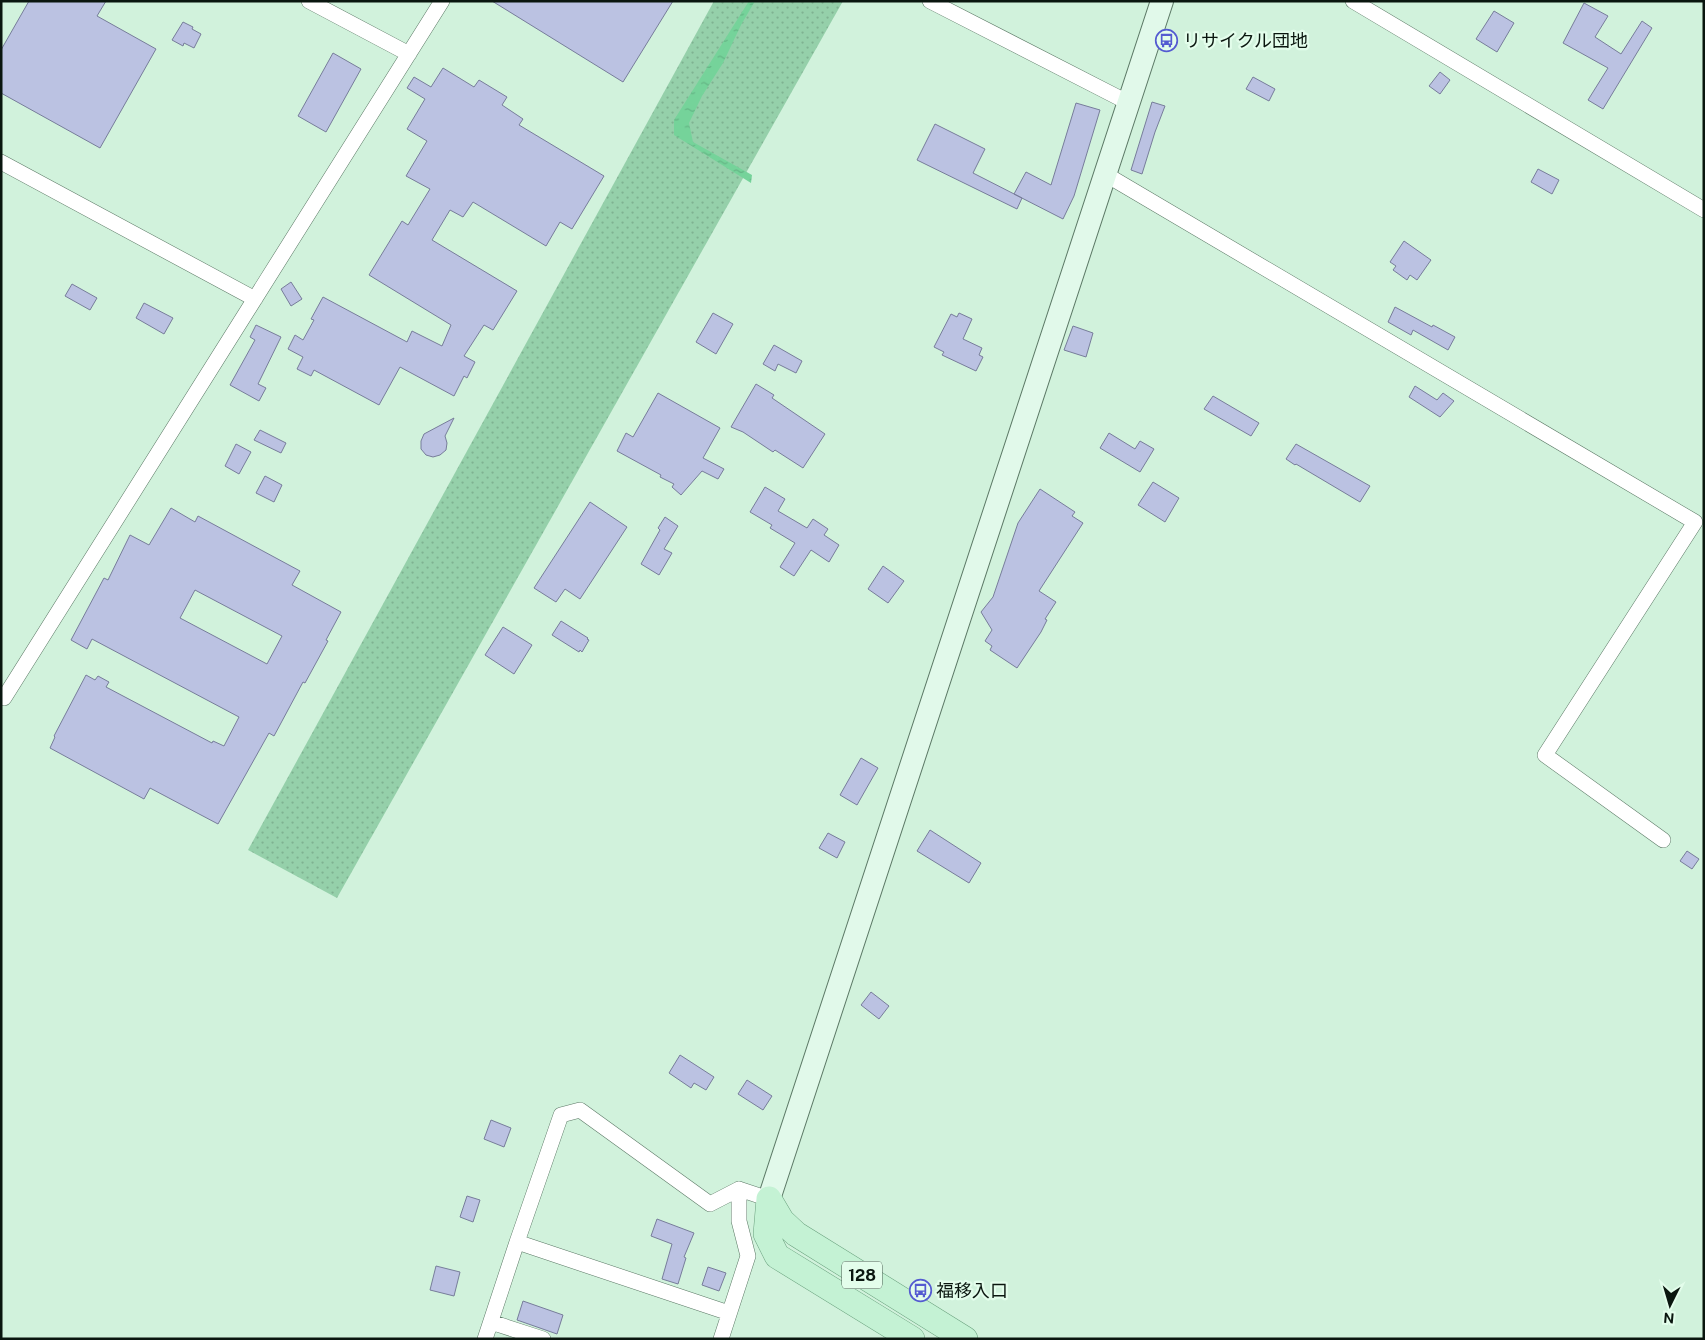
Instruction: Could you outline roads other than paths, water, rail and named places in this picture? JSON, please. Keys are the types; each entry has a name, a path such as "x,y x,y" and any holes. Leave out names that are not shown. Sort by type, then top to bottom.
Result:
{"main road":[{"name":"128","path":"769,1200 766,1234 777,1256 912,1339"},
{"name":"128","path":"769,1200 782,1221 796,1234 966,1339"}],"street":[{"path":"309,1 409,54"},
{"path":"4,698 442,1"},
{"path":"930,1 1128,103"},
{"path":"486,1339 561,1115 580,1110 710,1204 739,1189 769,1200 1162,1"},
{"path":"1353,1 1704,210"},
{"path":"1,162 254,299"},
{"path":"1105,174 1695,522 1545,755 1663,840"},
{"path":"721,1339 748,1256 739,1221 739,1189"},
{"path":"517,1242 729,1313"},
{"path":"491,1322 543,1339"}],"water":[{"path":"749,1 755,1 689,123 693,142 752,175 751,183 674,135 674,120"}],"place":[{"name":"リサイクル団地","path":"1167,41"},
{"name":"福移入口","path":"920,1291"}]}
